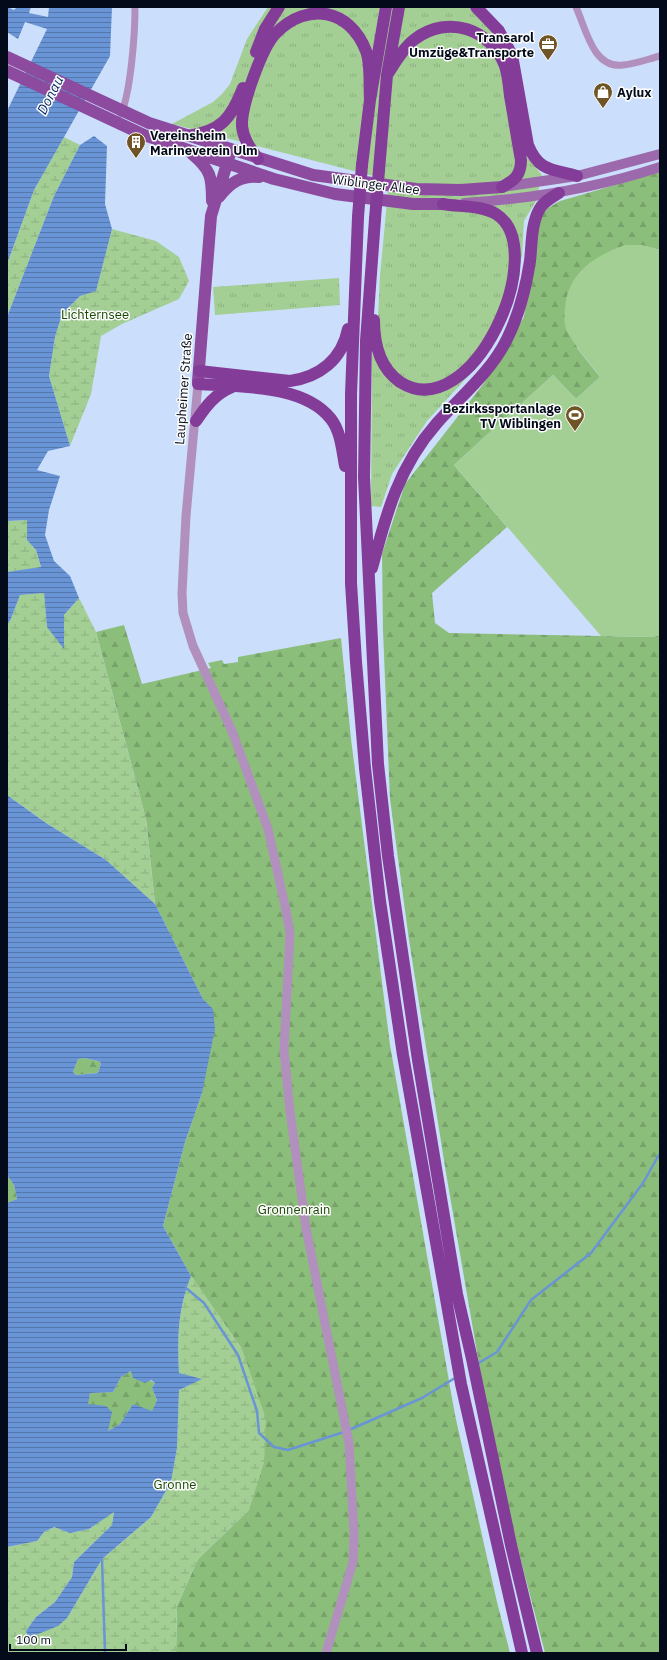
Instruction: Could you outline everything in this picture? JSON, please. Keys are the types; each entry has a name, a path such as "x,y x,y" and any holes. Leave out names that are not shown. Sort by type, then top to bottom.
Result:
{"highway":[{"path":"188,136 212,130 232,113 265,29 279,7"},
{"path":"386,7 370,100 362,165 354,302 350,493 351,583 356,662 380,901 403,1055 461,1384 522,1653"},
{"path":"399,7 388,75 379,170 369,284 364,396 364,477 378,764 398,934 457,1294 485,1426 537,1653"},
{"path":"476,7 499,31 507,42 512,55 528,145 532,156 538,163 548,169 577,176"},
{"path":"258,159 247,142 242,127 243,114 267,45 289,22 300,17 317,13 331,15 344,20 355,30 367,53 370,100"},
{"path":"388,75 399,58 414,40 430,30 449,26 460,27 477,33 492,45 505,68 521,160 520,174 516,179 502,187"},
{"path":"369,581 379,540 397,484 412,455 437,423 487,370 507,340 521,302 530,262 535,219 543,204 559,193"},
{"path":"369,284 374,305 374,334 380,357 394,377 408,386 423,390 443,387 461,376 475,361 498,324 512,281 515,266 515,251 508,228 496,214 486,210 442,204"},
{"path":"199,371 290,381 305,379 318,374 338,355 344,344 349,314 354,302"},
{"path":"198,384 293,394 303,398 322,411 330,419 340,441 350,493"},
{"path":"196,421 212,399 221,392 232,387"}],"main road":[{"path":"7,57 22,72"},
{"path":"7,71 22,72"},
{"name":"Wiblinger Allee","path":"22,72 175,132 258,159 313,175 416,189 461,190 502,187 577,176 660,154"},
{"name":"Wiblinger Allee","path":"22,72 117,124 189,151 274,179 335,194 413,204 442,204 508,200 593,187 660,167"},
{"name":"Laupheimer Straße","path":"198,384 211,216 231,150"},
{"path":"189,151 207,168 210,176 211,216"},
{"path":"217,199 230,184 238,179 255,177 274,179"}],"street":[{"path":"117,124 127,94 134,33 134,7"},
{"path":"576,7 596,52 606,62 612,65 626,65 660,56"},
{"name":"Laupheimer Straße","path":"198,384 182,580 183,613 187,632 232,731 268,829 286,910 290,933 284,1050 290,1111 306,1228 348,1438 354,1534 353,1562 326,1653"}],"green space":[{"path":"268,7 468,7 494,33 513,140 542,175 536,201 524,221 522,255 509,313 481,362 427,421 392,474 381,507 371,506 372,356 377,337 380,276 389,180 172,124 213,102 222,94 230,84 247,39"},
{"path":"64,137 80,145 54,196 7,317 7,264 34,190"},
{"path":"660,172 660,250 641,245 625,245 577,348 600,377 576,399 553,375 454,465 507,527 432,593 435,623 449,633 654,637 660,634 660,1653 545,1653 497,1468 446,1173 409,940 390,799 383,631 382,554 405,484 484,383 524,317 536,230 542,215 548,208 560,201"},
{"name":"Lichternsee","path":"112,229 156,241 179,257 189,281 179,299 122,324 101,336 91,394 70,446 49,376 55,337 62,314 80,296 96,290"},
{"name":"Bezirkssportanlage TV Wiblingen","path":"625,245 641,245 660,250 660,634 654,637 601,636 454,465 553,375 576,399 600,377 566,329 564,316 567,296 571,285 584,268 603,255"},
{"path":"339,278 340,305 215,315 213,287"},
{"path":"27,520 27,540 36,550 41,568 7,572 7,521"},
{"path":"44,593 47,627 64,615 79,598 96,632 146,819 155,904 106,860 46,823 7,795 7,624 10,621 20,595"},
{"name":"Gronnenrain","path":"124,625 142,684 211,668 208,663 222,660 224,664 238,662 238,657 341,638 351,739 390,1045 455,1415 510,1653 176,1653 177,1606 198,1559 249,1510 242,1349 191,1276 163,1226 185,1142 202,1093 203,999 155,904 146,819 96,632"},
{"path":"84,1058 101,1063 98,1073 76,1075 73,1072 78,1059"},
{"path":"7,1175 14,1185 17,1199 7,1203"},
{"path":"191,1276 242,1349 266,1419 264,1463 249,1510 198,1559 177,1606 176,1653 7,1653 7,1547 37,1541 44,1532 54,1527 70,1533 89,1529 114,1511 112,1525 74,1562 72,1577 55,1602 36,1617 26,1631 28,1638 67,1618 102,1559 151,1517 171,1482 177,1448 179,1390 201,1379 179,1374 179,1324 183,1300"},
{"path":"131,1371 155,1383 152,1388 157,1400 152,1412 133,1404 120,1424 108,1431 87,1404 90,1393 113,1392 121,1377"}],"water":[{"name":"Donau","path":"7,7 14,10 17,7 31,7 29,13 48,17 49,7 112,7 110,56 34,190 7,264 7,111 47,29 25,22 18,39 7,32"},
{"path":"94,136 107,146 105,204 112,229 96,291 80,296 62,314 55,337 49,376 70,446 48,451 37,470 60,476 49,510 45,535 54,561 70,576 79,598 64,615 64,649 47,627 44,593 20,595 10,621 7,624 7,572 41,567 36,550 27,540 27,520 7,521 7,317 54,196 80,145"},
{"name":"Gronne","path":"7,795 46,823 106,860 155,904 203,999 213,1009 215,1029 202,1093 185,1142 163,1226 191,1276 183,1300 179,1324 179,1373 202,1379 179,1390 177,1448 171,1482 151,1517 102,1559 67,1618 58,1626 28,1638 26,1631 36,1617 55,1602 72,1577 74,1562 112,1525 114,1512 89,1529 70,1533 54,1527 44,1532 37,1541 7,1547 7,1203 17,1199 14,1185 7,1175","holes":["84,1058 101,1063 98,1073 76,1075 73,1072 78,1059","131,1371 133,1378 145,1383 151,1380 155,1383 152,1388 157,1400 152,1411 133,1404 120,1424 108,1431 112,1412 106,1406 88,1404 90,1393 113,1392 121,1377"]}],"waterway":[{"path":"477,1364 497,1352 531,1300 591,1253 643,1183 660,1153"},
{"path":"186,1288 204,1303 238,1355 257,1411 259,1433 274,1447 288,1450 344,1432"},
{"path":"349,1430 422,1398 455,1378"},
{"path":"102,1559 105,1653"}],"place":[{"name":"Transarol Umzüge&Transporte","path":"548,61"},
{"name":"Aylux","path":"603,109"},
{"name":"Vereinsheim Marineverein Ulm","path":"136,159"},
{"name":"Bezirkssportanlage TV Wiblingen","path":"575,432"}]}
